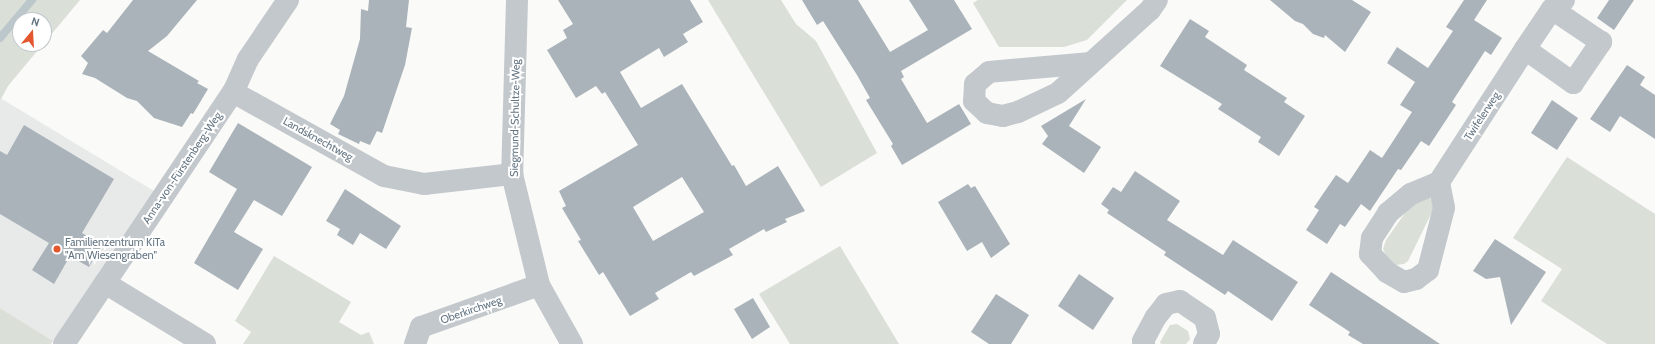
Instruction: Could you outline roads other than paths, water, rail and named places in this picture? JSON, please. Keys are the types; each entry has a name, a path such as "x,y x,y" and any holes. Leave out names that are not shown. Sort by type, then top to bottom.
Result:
{"street":[{"path":"233,92 248,60 288,0"},
{"name":"Siegmund-Schultze-Weg","path":"517,0 512,174 539,285 572,344"},
{"path":"1091,63 988,72 975,84 974,101 987,113 1003,116 1018,112 1058,93 1150,10 1157,0"},
{"name":"Twifelerweg","path":"1439,182 1525,49 1558,5 1601,42 1574,83 1525,49"},
{"name":"Landsknechtweg","path":"233,92 384,176 424,184 512,174"},
{"name":"Anna-von-Fürstenberg-Weg","path":"64,344 233,92"},
{"path":"105,283 205,344"},
{"name":"Oberkirchweg","path":"415,344 421,327 539,285"},
{"path":"1144,344 1143,341 1156,317 1166,304 1180,301 1205,318 1209,334 1204,344"}],"waterway":[{"path":"0,38 32,0"}],"place":[{"name":"Familienzentrum KiTa \"Am Wiesengraben\"","path":"57,249"}]}
